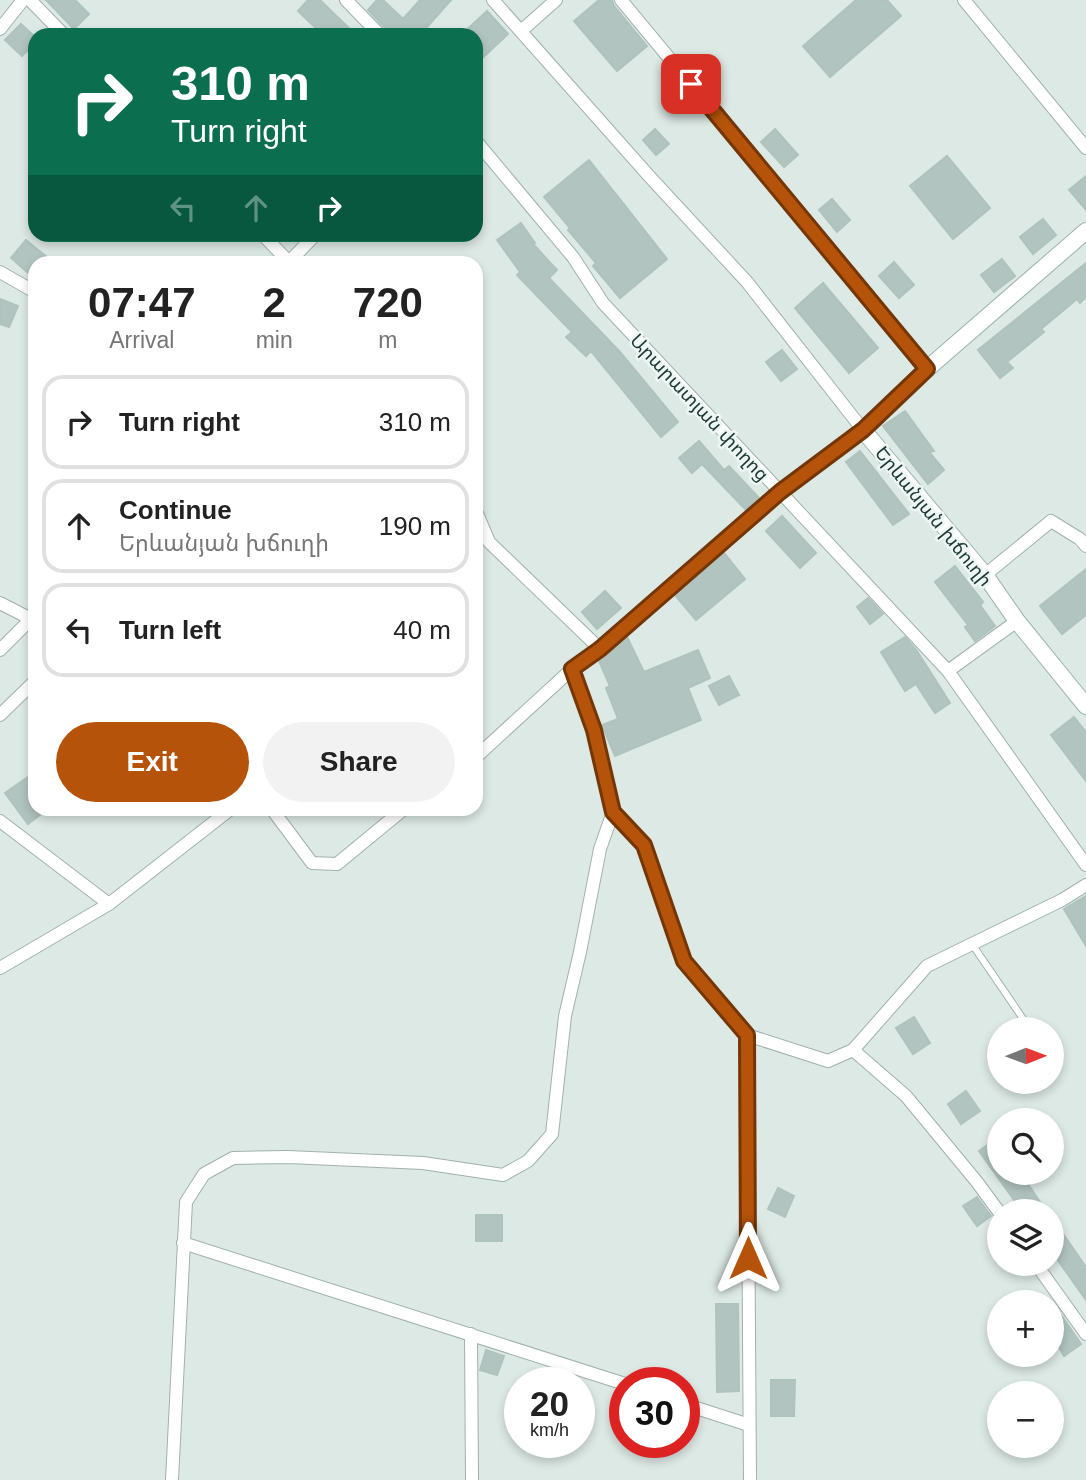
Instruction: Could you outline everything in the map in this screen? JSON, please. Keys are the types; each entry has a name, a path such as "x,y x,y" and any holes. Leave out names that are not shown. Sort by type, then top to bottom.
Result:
{"main road":[{"name":"Երևանյան խճուղի","path":"1086,231 927,369 863,430 985,575 1017,621 1086,706"}],"street":[{"path":"0,29 23,0"},
{"path":"30,0 57,28"},
{"path":"346,0 373,28"},
{"path":"483,751 572,669 600,649 780,492 863,430 747,282 493,0"},
{"path":"522,31 556,0"},
{"path":"621,0 927,369"},
{"path":"964,0 1086,148"},
{"name":"Արարատյան փողոց","path":"483,149 573,257 603,303 948,671 1086,865"},
{"path":"270,242 283,256"},
{"path":"295,256 308,242"},
{"path":"0,272 28,288"},
{"path":"985,575 1051,521 1080,539 1086,547"},
{"path":"483,528 489,542 600,649"},
{"path":"0,603 28,615"},
{"path":"948,671 1017,621"},
{"path":"0,650 28,622"},
{"path":"572,669 594,730 613,812 644,845 684,961 747,1035 828,1061 853,1050 927,966 1062,900 1086,885"},
{"path":"0,715 28,688"},
{"path":"172,1480 186,1202 204,1174 233,1158 288,1157 423,1163 503,1175 528,1161 552,1134 565,1016 600,849 613,812"},
{"path":"0,968 109,904 222,816"},
{"path":"277,816 312,863 337,864 395,816"},
{"path":"0,821 109,904"},
{"path":"747,1035 750,1480"},
{"path":"853,1050 906,1096 989,1199"},
{"path":"183,1243 609,1379"},
{"path":"1045,1276 1086,1334"},
{"path":"471,1334 472,1480"},
{"path":"700,1409 749,1425"}],"lane":[{"path":"972,944 1022,1017"}],"building":[{"path":"46,0 75,0 89,14 73,28"},
{"path":"308,0 320,0 349,28 316,28 298,11"},
{"path":"377,0 383,0 403,19 420,0 451,0 426,28 385,28 368,10"},
{"path":"599,0 612,0 647,46 617,71 574,21"},
{"path":"856,0 887,0 901,16 830,77 803,46"},
{"path":"487,11 508,34 483,57 483,28 469,28"},
{"path":"21,24 28,30 28,50 22,56 5,40"},
{"path":"655,129 669,144 656,155 643,140"},
{"path":"775,129 798,155 784,167 761,142"},
{"path":"947,156 990,208 953,239 910,186"},
{"path":"589,160 667,259 620,298 593,266 596,263 544,197"},
{"path":"1086,176 1086,210 1069,190"},
{"path":"832,199 850,220 837,232 819,210"},
{"path":"1043,219 1056,235 1033,254 1020,237"},
{"path":"521,223 535,243 533,244 557,270 549,278 620,352 678,422 661,437 591,351 586,356 566,337 572,332 517,275 520,272 497,240"},
{"path":"26,240 46,256 28,256 28,273 11,258"},
{"path":"1002,259 1015,276 994,292 981,275"},
{"path":"894,262 914,285 899,298 879,276"},
{"path":"1086,263 1086,297 1080,303 1077,299 1041,329 1044,332 1007,362 1013,368 1000,378 978,350"},
{"path":"823,283 878,348 849,373 795,308"},
{"path":"0,299 18,306 9,327 0,324"},
{"path":"782,350 797,369 781,381 766,362"},
{"path":"905,411 934,451 929,452 944,470 928,484 883,426"},
{"path":"699,441 724,470 729,466 759,498 746,510 702,464 692,473 679,458"},
{"path":"860,451 909,514 893,525 846,462"},
{"path":"782,516 816,553 800,568 766,531"},
{"path":"724,553 745,579 696,620 675,595"},
{"path":"955,566 983,602 980,605 995,626 975,641 965,627 968,625 935,582"},
{"path":"1086,569 1086,615 1062,634 1040,606"},
{"path":"605,591 621,608 597,629 582,612"},
{"path":"868,598 883,614 870,624 857,607"},
{"path":"627,637 644,672 698,650 710,678 688,688 701,720 615,756 602,725 618,719 606,688 610,686 599,661"},
{"path":"905,637 950,703 935,713 916,684 905,691 881,652"},
{"path":"729,676 739,695 719,705 709,686"},
{"path":"1074,717 1086,732 1086,781 1051,735"},
{"path":"28,777 28,816 38,816 28,824 5,793"},
{"path":"1086,896 1086,946 1064,909"},
{"path":"914,1017 930,1043 913,1054 896,1028"},
{"path":"966,1091 980,1111 961,1124 948,1104"},
{"path":"987,1145 987,1162 979,1151"},
{"path":"1003,1185 1029,1185 1038,1199 1013,1199"},
{"path":"778,1188 794,1196 785,1217 768,1209"},
{"path":"977,1197 987,1211 987,1219 977,1226 963,1206"},
{"path":"476,1215 502,1215 502,1241 476,1241"},
{"path":"1064,1235 1086,1267 1086,1300 1064,1269"},
{"path":"716,1304 738,1304 739,1391 717,1392"},
{"path":"1064,1319 1081,1344 1064,1356"},
{"path":"486,1350 504,1356 497,1375 480,1370"},
{"path":"771,1380 795,1380 794,1416 771,1416"}],"route":[{"path":"691,84 927,369 863,430 780,492 600,649 572,669 594,730 613,812 644,845 684,961 747,1035 748,1258"}]}
